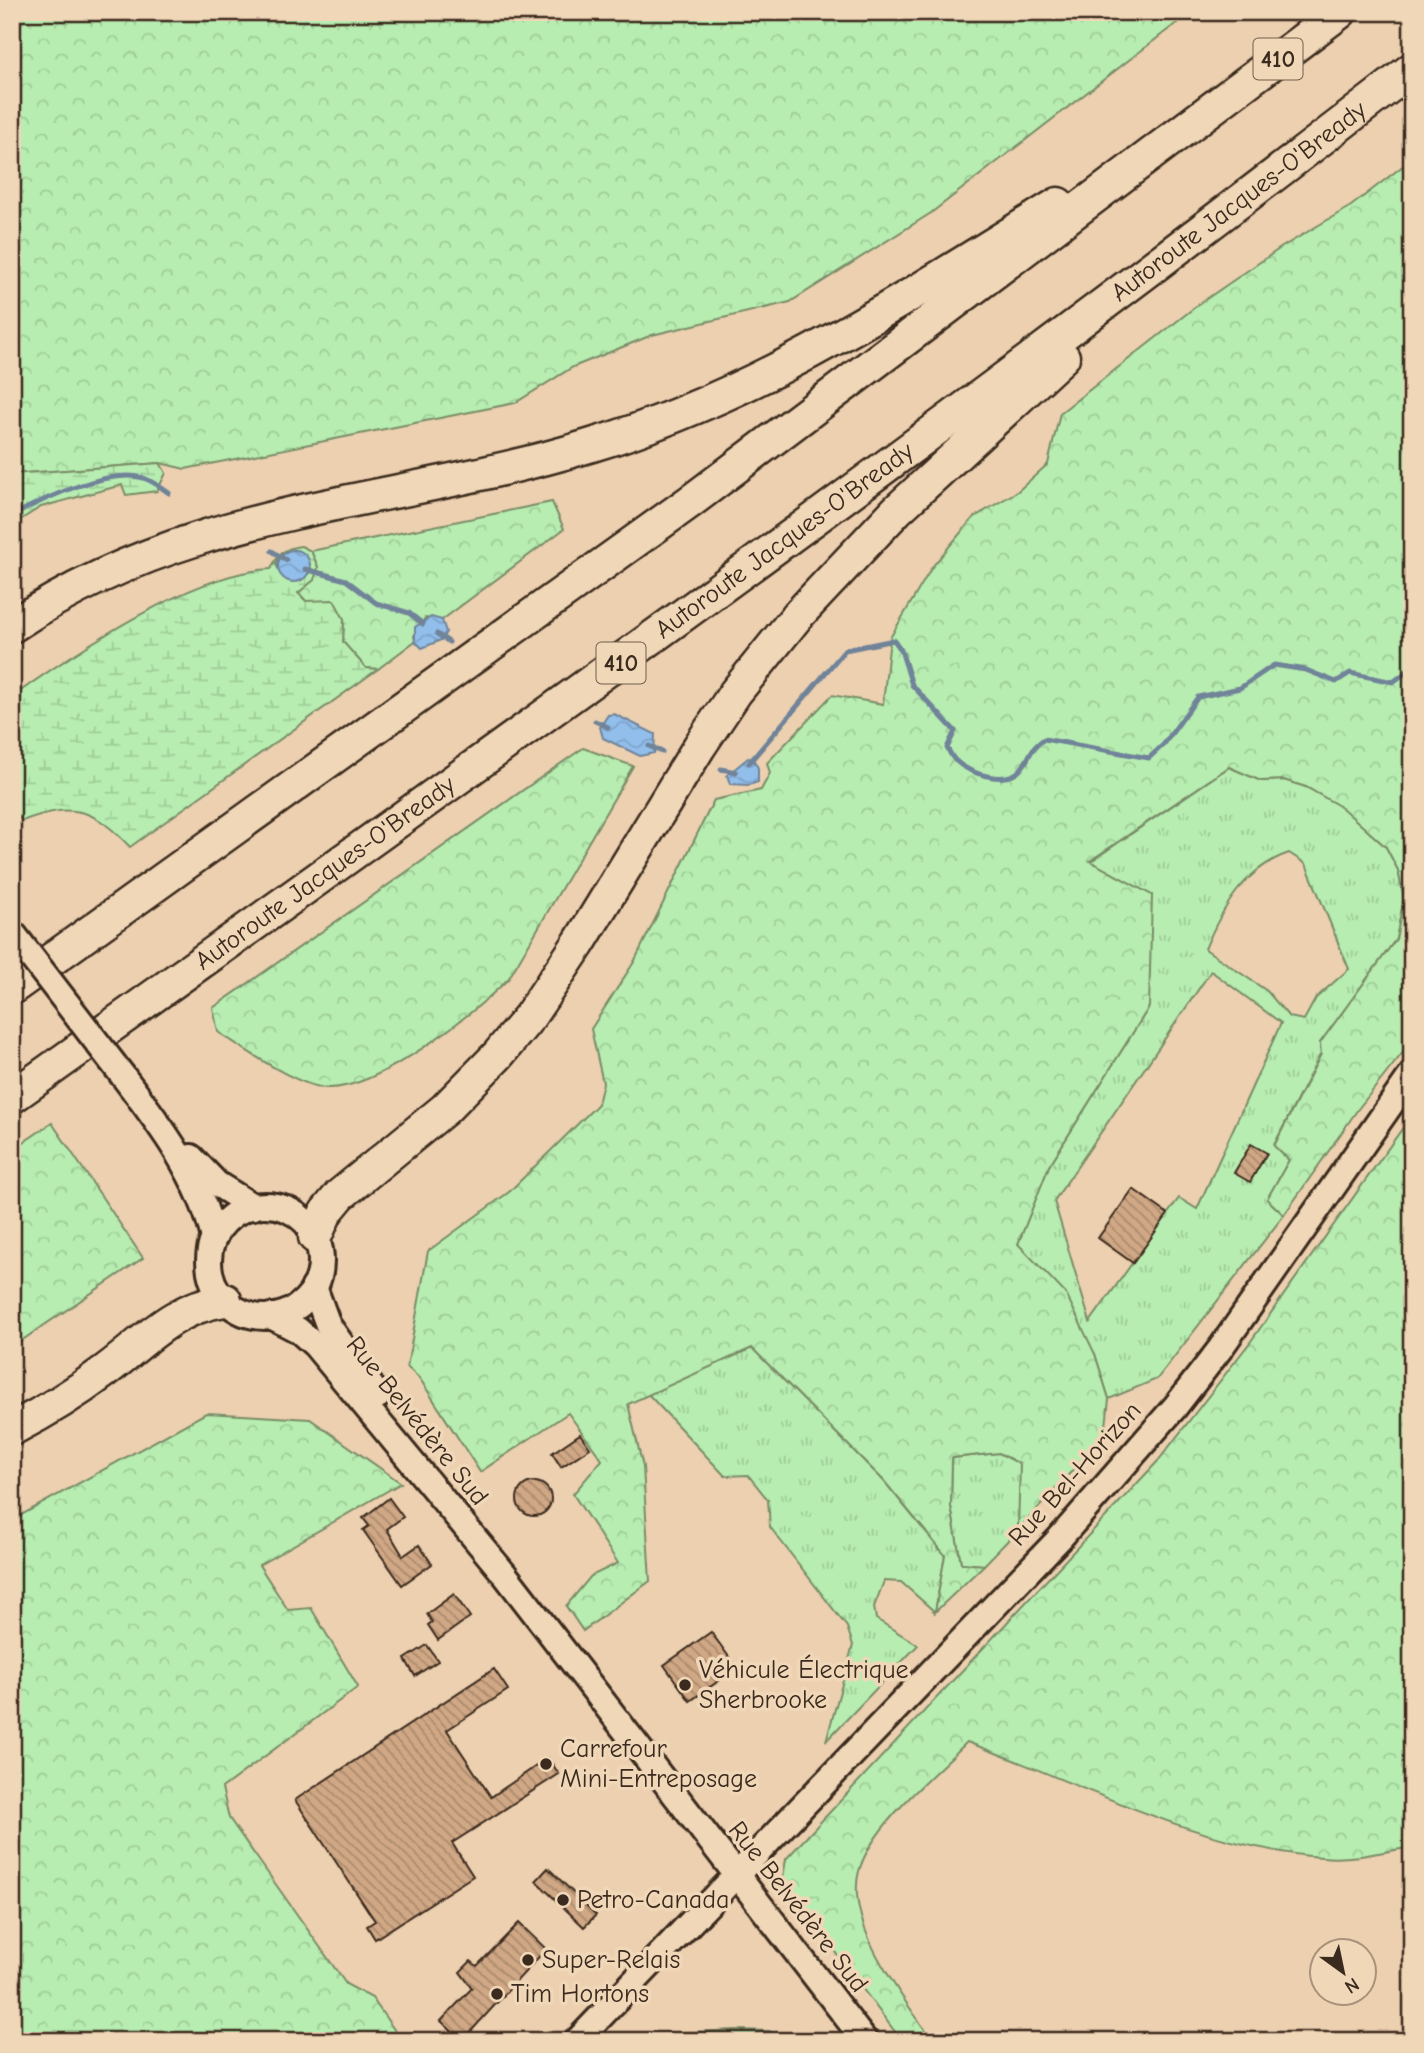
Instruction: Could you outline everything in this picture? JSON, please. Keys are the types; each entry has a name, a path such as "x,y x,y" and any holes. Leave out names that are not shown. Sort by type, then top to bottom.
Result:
{"highway":[{"name":"410","path":"12,988 582,581 1340,12"},
{"name":"Autoroute Jacques-O'Bready","path":"12,1097 639,649 1412,69"},
{"path":"12,626 101,575 192,539 299,510 542,460 628,434 717,400 802,357 917,290 1217,106"},
{"path":"315,1237 327,1212 340,1195 445,1109 498,1055 530,1016 573,954 718,719 817,593 909,498 1219,216"},
{"path":"12,1429 94,1379 182,1312 199,1304 225,1300"}],"street":[{"path":"12,932 155,1118 200,1191 214,1238"},
{"name":"Rue Bel-Horizon","path":"577,2041 1059,1539 1175,1407 1248,1310 1412,1074"},
{"path":"155,1118 211,1178 254,1207"},
{"path":"274,1206 292,1213 315,1237 320,1262 314,1287 296,1307 271,1316 246,1313 225,1300 211,1274 209,1256 214,1238 230,1218 254,1207 274,1206"},
{"name":"Rue Belvédère Sud","path":"314,1287 324,1316 338,1341 506,1576"},
{"name":"Rue Belvédère Sud","path":"271,1316 298,1330 316,1345 506,1576 864,2041"}],"green space":[{"path":"12,12 1191,12 931,213 790,302 652,335 573,367 515,403 185,469 160,463 12,474"},
{"path":"1412,159 1412,1041 1358,1109 1284,1215 1267,1199 1289,1160 1274,1146 1321,1054 1320,1043 1396,939 1404,898 1398,870 1386,847 1341,807 1306,787 1284,780 1261,781 1229,767 1090,861 1152,895 1149,1007 1049,1166 1018,1244 1066,1294 1095,1354 1109,1399 1105,1435 1018,1530 1020,1464 999,1453 952,1458 951,1507 961,1563 984,1565 935,1612 945,1555 884,1481 752,1348 628,1404 643,1467 650,1581 583,1631 566,1606 591,1576 618,1563 573,1494 602,1460 568,1413 480,1472 420,1379 407,1367 428,1251 509,1192 598,1104 603,1083 591,1029 634,962 714,800 761,790 770,773 767,763 832,695 883,704 890,638 932,567 973,518 1018,491 1048,464 1060,413 1199,304 1282,247 1351,206"},
{"path":"160,463 166,473 157,491 126,495 122,485 41,507 12,525 12,474"},
{"path":"552,502 564,529 442,620 425,618 414,636 415,641 378,669 366,668 343,642 344,619 306,601 298,592 314,580 318,567 311,551"},
{"path":"301,546 311,551 318,567 314,580 298,593 306,601 334,600 344,619 343,642 366,668 378,669 130,847 105,824 81,812 55,812 22,821 12,808 12,697 68,658 136,617 207,584 240,573 271,569 281,554 276,565 283,576 309,574 311,568 303,556 283,552"},
{"path":"583,748 633,766 509,978 450,1029 373,1076 349,1085 328,1088 315,1086 287,1074 218,1032 213,1008"},
{"path":"1229,767 1261,781 1284,780 1306,787 1342,807 1386,847 1398,870 1404,898 1396,939 1320,1043 1321,1053 1274,1145 1289,1160 1267,1199 1284,1215 1157,1379 1109,1399 1095,1354 1018,1244 1049,1166 1149,1007 1090,862","holes":["1289,853 1306,864 1349,969 1316,998 1304,1020 1289,1017 1267,991 1205,949 1219,919 1237,891 1260,869","1211,971 1281,1023 1197,1209 1179,1198 1090,1322 1054,1201"]},
{"path":"1412,1115 1412,1847 1333,1858 1276,1851 1230,1841 1141,1811 967,1742 891,1817 867,1851 860,1868 857,1889 860,1912 868,1935 892,1982 933,2041 902,2041 798,1903 783,1878 786,1859 1158,1461 1251,1341"},
{"path":"52,1123 143,1258 12,1347 12,1150"},
{"path":"752,1348 884,1481 945,1556 935,1612 901,1582 884,1581 874,1607 876,1619 918,1645 826,1741 853,1645 847,1627 770,1527 768,1500 748,1475 725,1476 648,1394"},
{"path":"206,1413 310,1419 401,1483 259,1565 288,1610 311,1608 358,1687 222,1788 229,1818 346,1984 372,1998 402,2041 12,2041 12,1520"},
{"path":"999,1453 1021,1464 1018,1530 984,1565 961,1563 951,1507 952,1458"},
{"path":"734,2030 769,2031 786,2041 633,2041 648,2035"}],"water":[{"path":"294,550 305,555 310,566 305,577 294,582 283,577 278,566 283,555"},
{"path":"431,617 442,620 446,632 441,640 422,648 415,641 415,627"},
{"path":"614,714 655,734 654,753 640,756 603,738 600,727 608,715"},
{"path":"748,758 753,759 758,768 758,782 749,785 730,784 727,775"}],"building":[{"path":"1251,1144 1267,1153 1250,1182 1234,1173"},
{"path":"1133,1189 1168,1214 1133,1263 1098,1238"},
{"path":"580,1434 590,1448 561,1467 552,1453"},
{"path":"534,1482 546,1487 551,1499 546,1511 534,1516 522,1511 517,1499 522,1487"},
{"path":"389,1498 403,1517 387,1529 403,1556 419,1545 432,1564 402,1585 363,1530 369,1526 363,1518"},
{"path":"454,1594 470,1617 438,1640 428,1625 432,1622 427,1614"},
{"path":"711,1632 737,1668 690,1701 664,1665"},
{"path":"427,1645 438,1661 415,1676 405,1659"},
{"path":"494,1669 508,1690 447,1730 491,1797 548,1758 559,1774 452,1843 473,1876 375,1939 367,1926 375,1921 295,1800"},
{"path":"548,1868 596,1915 584,1927 536,1881"},
{"path":"519,1923 546,1949 462,2041 441,2021 472,1988 460,1972 471,1961 477,1966"}],"waterway":[{"path":"12,516 78,486 115,477 146,479 169,493"},
{"path":"272,551 286,560"},
{"path":"305,569 346,580 376,603 409,613 423,624"},
{"path":"437,634 449,642"},
{"path":"749,763 845,650 894,640 901,650 912,685 955,731 947,748 953,758 979,774 998,777 1015,774 1044,739 1149,758 1164,744 1198,697 1240,688 1274,665 1306,670 1336,682 1350,673 1393,682 1412,668"},
{"path":"595,721 608,727"},
{"path":"649,746 662,752"},
{"path":"721,769 736,772"}],"place":[{"name":"Véhicule Électrique Sherbrooke","path":"685,1685"},
{"name":"Carrefour Mini-Entreposage","path":"546,1764"},
{"name":"Petro-Canada","path":"563,1900"},
{"name":"Super-Relais","path":"528,1960"},
{"name":"Tim Hortons","path":"497,1994"}]}
